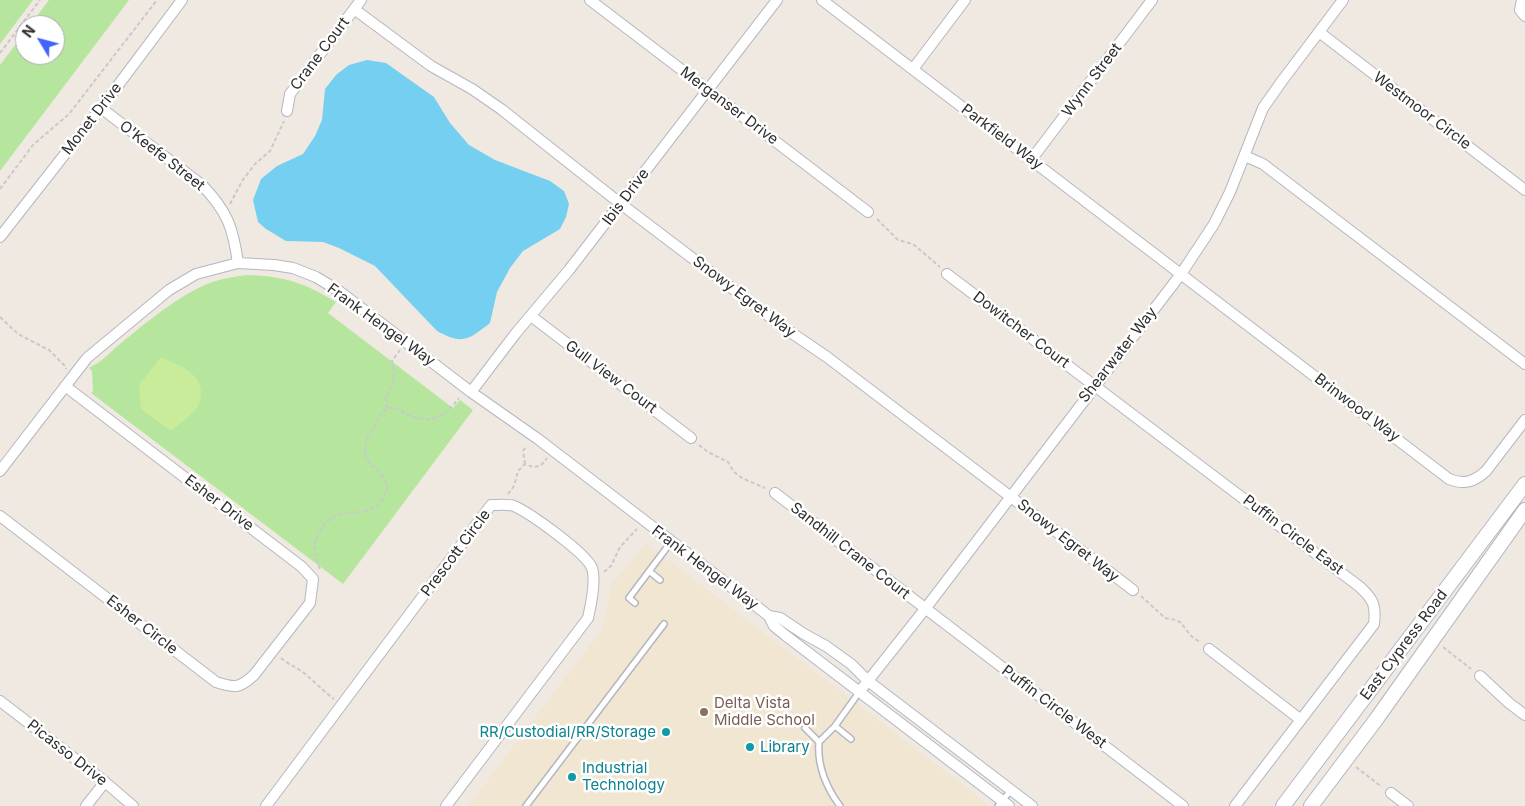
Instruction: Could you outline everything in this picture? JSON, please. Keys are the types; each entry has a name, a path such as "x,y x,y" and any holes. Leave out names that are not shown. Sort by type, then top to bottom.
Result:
{"street":[{"name":"Monet Drive","path":"0,237 182,0"},
{"name":"Crane Court","path":"287,111 290,94 360,0"},
{"name":"Merganser Drive","path":"590,0 868,212"},
{"name":"Ibis Drive","path":"472,392 621,204 777,0"},
{"name":"Parkfield Way","path":"822,0 1181,274"},
{"path":"913,69 965,0"},
{"name":"Wynn Street","path":"1031,160 1152,0"},
{"name":"Shearwater Way","path":"860,692 1181,274 1214,224 1245,156 1263,108 1343,0"},
{"path":"1522,0 1520,10 1525,16"},
{"name":"Snowy Egret Way","path":"354,9 432,66 472,89 501,109 621,204 783,327 827,357 1132,590"},
{"name":"Westmoor Circle","path":"1319,32 1525,190"},
{"name":"O'Keefe Street","path":"100,108 202,185 225,213 232,230 238,263"},
{"path":"1245,156 1263,164 1525,364"},
{"name":"Frank Hengel Way","path":"0,471 88,358 169,290 196,274 238,263 293,268 316,277 339,291 472,392 553,450 769,616 774,626 1003,804"},
{"name":"Dowitcher Court","path":"947,274 1095,386"},
{"name":"Brinwood Way","path":"1181,274 1449,479 1459,483 1478,478 1486,471 1525,420"},
{"name":"Gull View Court","path":"531,316 691,438"},
{"name":"Esher Drive","path":"66,386 302,567 313,580"},
{"name":"Puffin Circle East","path":"1095,386 1370,596 1375,609 1374,624 1301,720"},
{"name":"East Cypress Road","path":"1283,806 1525,484"},
{"name":"Sandhill Crane Court","path":"775,493 925,609"},
{"name":"Prescott Circle","path":"266,806 491,505 512,506 527,513 576,550 592,568 593,593 588,618 446,806"},
{"name":"East Cypress Road","path":"1311,806 1433,640 1525,510"},
{"name":"Esher Circle","path":"0,516 216,682 234,688 246,683 310,603 313,580"},
{"name":"Puffin Circle West","path":"925,609 1183,806"},
{"name":"Frank Hengel Way","path":"769,616 780,618 826,646 851,664 868,681 1032,806"},
{"path":"1209,649 1301,720 1235,806"},
{"path":"1480,676 1525,715"},
{"name":"Picasso Drive","path":"0,701 133,806"},
{"path":"86,806 105,782"},
{"path":"1391,793 1408,806"}],"lane":[{"path":"635,603 629,598 671,542"},
{"path":"649,570 660,580"},
{"path":"526,806 664,624"},
{"path":"840,806 826,784 818,754 819,742 835,726 860,692"},
{"path":"835,726 851,739"},
{"path":"805,728 819,742"},
{"path":"1003,804 1011,790"}],"path":[{"path":"0,53 40,0"},
{"path":"0,189 33,145 69,114 156,0"},
{"path":"225,213 242,181 255,164 270,151 287,111"},
{"path":"868,212 898,240 913,244 947,274"},
{"path":"0,317 18,334 49,350 66,367 66,386"},
{"path":"387,408 387,392 393,384 395,375 392,361 406,342"},
{"path":"313,580 321,572 314,557 314,547 323,525 329,519 340,514 367,512 375,508 382,501 386,493 383,475 369,461 365,453 366,440 380,415 387,408 396,407 407,415 422,420 436,418 451,408 460,398 472,392"},
{"path":"525,464 523,451 534,436"},
{"path":"691,438 708,452 728,462 734,472 742,478 775,493"},
{"path":"525,464 536,468 542,466 553,450"},
{"path":"506,505 509,491 514,486 518,471 525,464"},
{"path":"592,577 602,573 611,566 620,546 632,536 643,520"},
{"path":"1132,590 1165,618 1176,620 1191,636 1209,649"},
{"path":"1433,640 1480,676"},
{"path":"273,651 291,667 301,671 314,681 342,705"},
{"path":"1346,759 1391,793"}],"shaded area":[{"name":"Delta Vista Middle School","path":"646,543 979,797 988,806 468,806 603,628 611,585"}],"green space":[{"path":"0,0 33,0 22,15 15,15 15,24 0,44"},
{"path":"49,0 129,0 0,171 0,65 15,45 15,65 65,65 65,15 38,15"},
{"path":"247,275 272,277 304,285 336,302 328,313 453,408 460,400 473,410 343,584 91,393 93,391 92,371 89,368 102,360 172,303 205,285"},
{"path":"161,357 192,374 200,385 201,392 197,408 171,431 141,409 139,385"}],"water":[{"path":"367,60 386,63 434,97 450,123 469,145 495,160 550,181 564,191 569,204 566,217 560,229 523,251 510,268 497,292 490,323 465,339 453,338 437,331 375,266 323,242 286,241 258,222 253,200 261,179 277,166 303,154 315,136 322,120 325,89 336,75 349,65"}],"place":[{"name":"Delta Vista Middle School","path":"704,712"},
{"name":"RR/Custodial/RR/Storage","path":"666,732"},
{"name":"Library","path":"750,747"},
{"name":"Industrial Technology","path":"572,777"}]}
